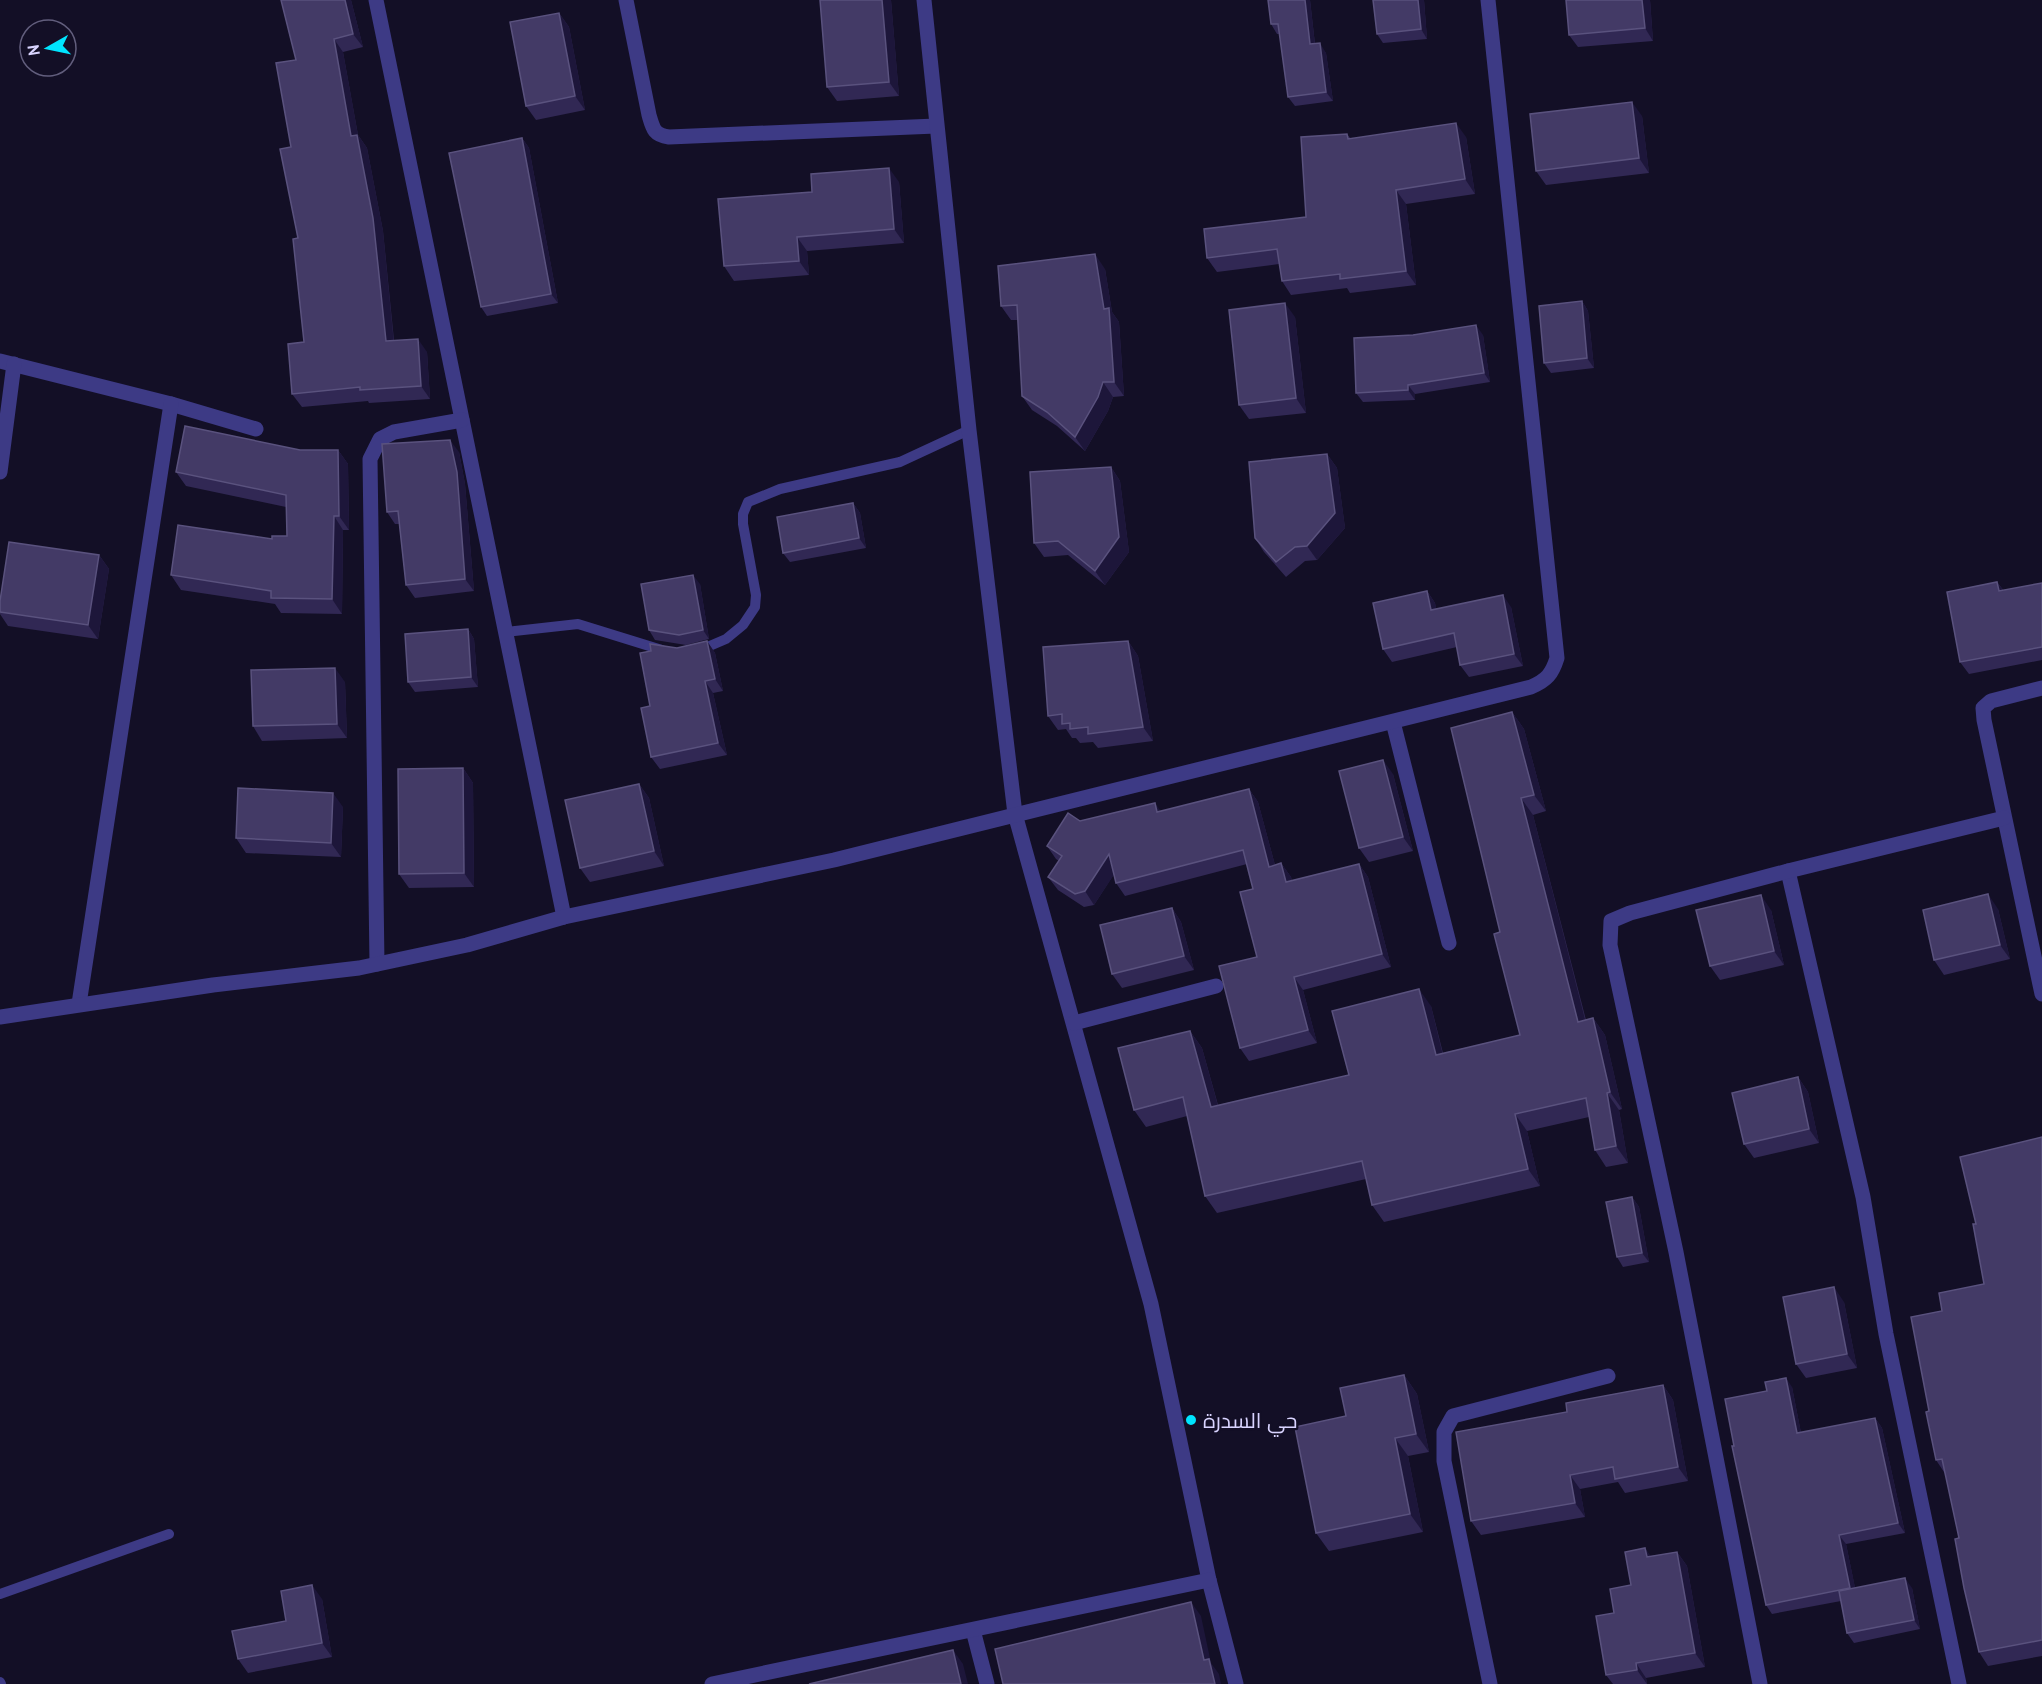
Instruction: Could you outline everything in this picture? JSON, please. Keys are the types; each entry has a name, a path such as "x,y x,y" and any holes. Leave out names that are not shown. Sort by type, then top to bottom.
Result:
{"street":[{"path":"376,0 564,917"},
{"path":"626,0 646,106 653,131 659,135 669,137 936,126"},
{"path":"924,0 969,430 1015,814 1151,1304 1209,1580 1236,1684"},
{"path":"0,1017 377,964 467,945 564,917 834,860 1532,687 1544,681 1553,673 1557,658 1488,0"},
{"path":"0,472 7,363 171,404 256,429"},
{"path":"80,1004 171,404"},
{"path":"377,964 370,459 380,440 394,432 462,420"},
{"path":"2042,688 1991,701 1983,708 2042,994"},
{"path":"1392,722 1449,943"},
{"path":"1760,1684 1678,1264 1610,945 1611,921 1630,913 1788,871 2004,818"},
{"path":"1788,871 1863,1197 1886,1334 1959,1684"},
{"path":"1074,1023 1216,986"},
{"path":"1490,1684 1444,1461 1444,1432 1453,1416 1608,1376"},
{"path":"712,1684 757,1679 1209,1580"},
{"path":"973,1630 987,1684"}],"lane":[{"path":"506,632 578,624 680,653 707,650 726,639 743,625 755,607 756,595 743,524 743,514 748,502 780,489 900,462 969,430"},
{"path":"0,1594 169,1534"}],"building":[{"path":"281,0 345,0 353,34 334,39 351,136 357,135 373,218 386,341 418,339 421,386 360,390 360,387 292,394 288,344 304,342 293,239 298,238 280,149 291,147 276,63 296,60"},
{"path":"820,0 882,0 889,82 827,87"},
{"path":"1268,0 1305,0 1310,44 1320,43 1326,92 1288,97 1278,24 1271,24"},
{"path":"1373,0 1418,0 1421,29 1377,34"},
{"path":"1566,0 1642,0 1645,28 1569,35"},
{"path":"559,13 575,96 526,106 510,22"},
{"path":"1632,102 1639,158 1536,171 1530,114"},
{"path":"1456,123 1465,179 1396,190 1406,271 1340,279 1340,274 1282,281 1277,249 1207,258 1204,229 1306,217 1301,137 1347,134 1348,139"},
{"path":"522,138 551,294 481,307 449,153"},
{"path":"889,168 894,229 797,237 799,261 724,266 718,199 812,192 811,174"},
{"path":"1095,254 1104,309 1109,308 1114,382 1103,382 1098,397 1075,437 1047,412 1022,396 1017,305 1001,306 998,266"},
{"path":"1582,301 1587,358 1544,363 1539,306"},
{"path":"1285,303 1296,398 1239,405 1229,310"},
{"path":"1476,325 1484,373 1408,385 1408,390 1356,393 1354,338 1413,335"},
{"path":"185,426 300,450 338,450 339,516 334,516 332,599 271,598 271,591 171,575 178,525 272,539 272,536 287,536 286,495 176,472"},
{"path":"450,440 457,472 465,579 406,585 398,511 387,512 382,444"},
{"path":"1327,454 1335,513 1307,546 1295,547 1276,562 1255,538 1249,462"},
{"path":"1111,467 1119,537 1095,571 1058,541 1034,543 1030,472"},
{"path":"853,503 859,538 783,553 777,517"},
{"path":"9,542 99,555 88,625 0,612"},
{"path":"693,575 703,630 679,635 649,630 641,584"},
{"path":"1997,582 1999,591 2042,583 2042,647 1960,662 1947,592"},
{"path":"1427,591 1431,610 1503,595 1514,654 1460,665 1454,633 1383,649 1373,603"},
{"path":"468,629 471,677 408,682 405,634"},
{"path":"707,641 715,679 705,681 718,743 651,757 641,708 650,706 640,653 651,651 650,644 677,648"},
{"path":"1128,641 1143,727 1088,734 1088,727 1070,729 1070,723 1062,724 1062,714 1048,716 1043,647"},
{"path":"335,668 337,724 253,726 251,670"},
{"path":"1512,712 1534,795 1521,798 1578,1022 1593,1018 1610,1092 1607,1093 1616,1146 1595,1150 1586,1098 1515,1114 1528,1169 1372,1205 1362,1161 1205,1196 1183,1097 1134,1110 1118,1048 1190,1031 1211,1107 1349,1075 1332,1011 1419,989 1436,1055 1520,1035 1494,934 1500,932 1451,728"},
{"path":"1383,760 1403,837 1359,848 1339,771"},
{"path":"463,768 464,873 399,874 398,769"},
{"path":"639,784 654,851 580,868 565,800"},
{"path":"238,788 333,793 331,843 236,838"},
{"path":"1249,789 1269,867 1281,863 1286,882 1359,864 1382,954 1294,977 1308,1030 1240,1048 1219,966 1257,957 1240,892 1253,889 1243,850 1116,883 1109,854 1085,891 1075,894 1048,877 1062,856 1047,846 1068,813 1080,821 1155,803 1157,812"},
{"path":"1988,894 2000,945 1934,960 1923,910"},
{"path":"1761,895 1774,951 1710,966 1696,910"},
{"path":"1172,908 1184,956 1112,974 1100,925"},
{"path":"1798,1077 1809,1129 1744,1144 1732,1093"},
{"path":"2042,1137 2042,1640 1979,1652 1964,1588 1955,1539 1959,1538 1942,1459 1936,1460 1926,1412 1929,1411 1911,1317 1942,1311 1939,1293 1984,1284 1973,1224 1976,1224 1960,1157"},
{"path":"1632,1197 1642,1253 1617,1257 1606,1202"},
{"path":"1834,1287 1847,1354 1796,1364 1783,1297"},
{"path":"1404,1375 1416,1434 1395,1438 1410,1514 1316,1533 1295,1427 1346,1416 1340,1388"},
{"path":"1786,1378 1797,1433 1875,1418 1898,1523 1839,1535 1850,1588 1766,1605 1732,1446 1734,1446 1725,1399 1767,1391 1765,1382"},
{"path":"1663,1385 1678,1467 1615,1479 1613,1467 1570,1475 1575,1503 1471,1521 1456,1432 1567,1412 1566,1403"},
{"path":"1645,1548 1647,1557 1677,1552 1695,1653 1636,1663 1637,1670 1606,1675 1596,1616 1614,1613 1610,1589 1631,1585 1625,1552"},
{"path":"1905,1578 1914,1620 1847,1633 1839,1591"},
{"path":"312,1585 322,1643 238,1659 232,1631 286,1621 281,1591"},
{"path":"1191,1602 1204,1660 1209,1659 1215,1684 1003,1684 995,1649"},
{"path":"953,1650 961,1684 809,1684"}],"place":[{"name":"حي السدرة","path":"1191,1420"}]}
